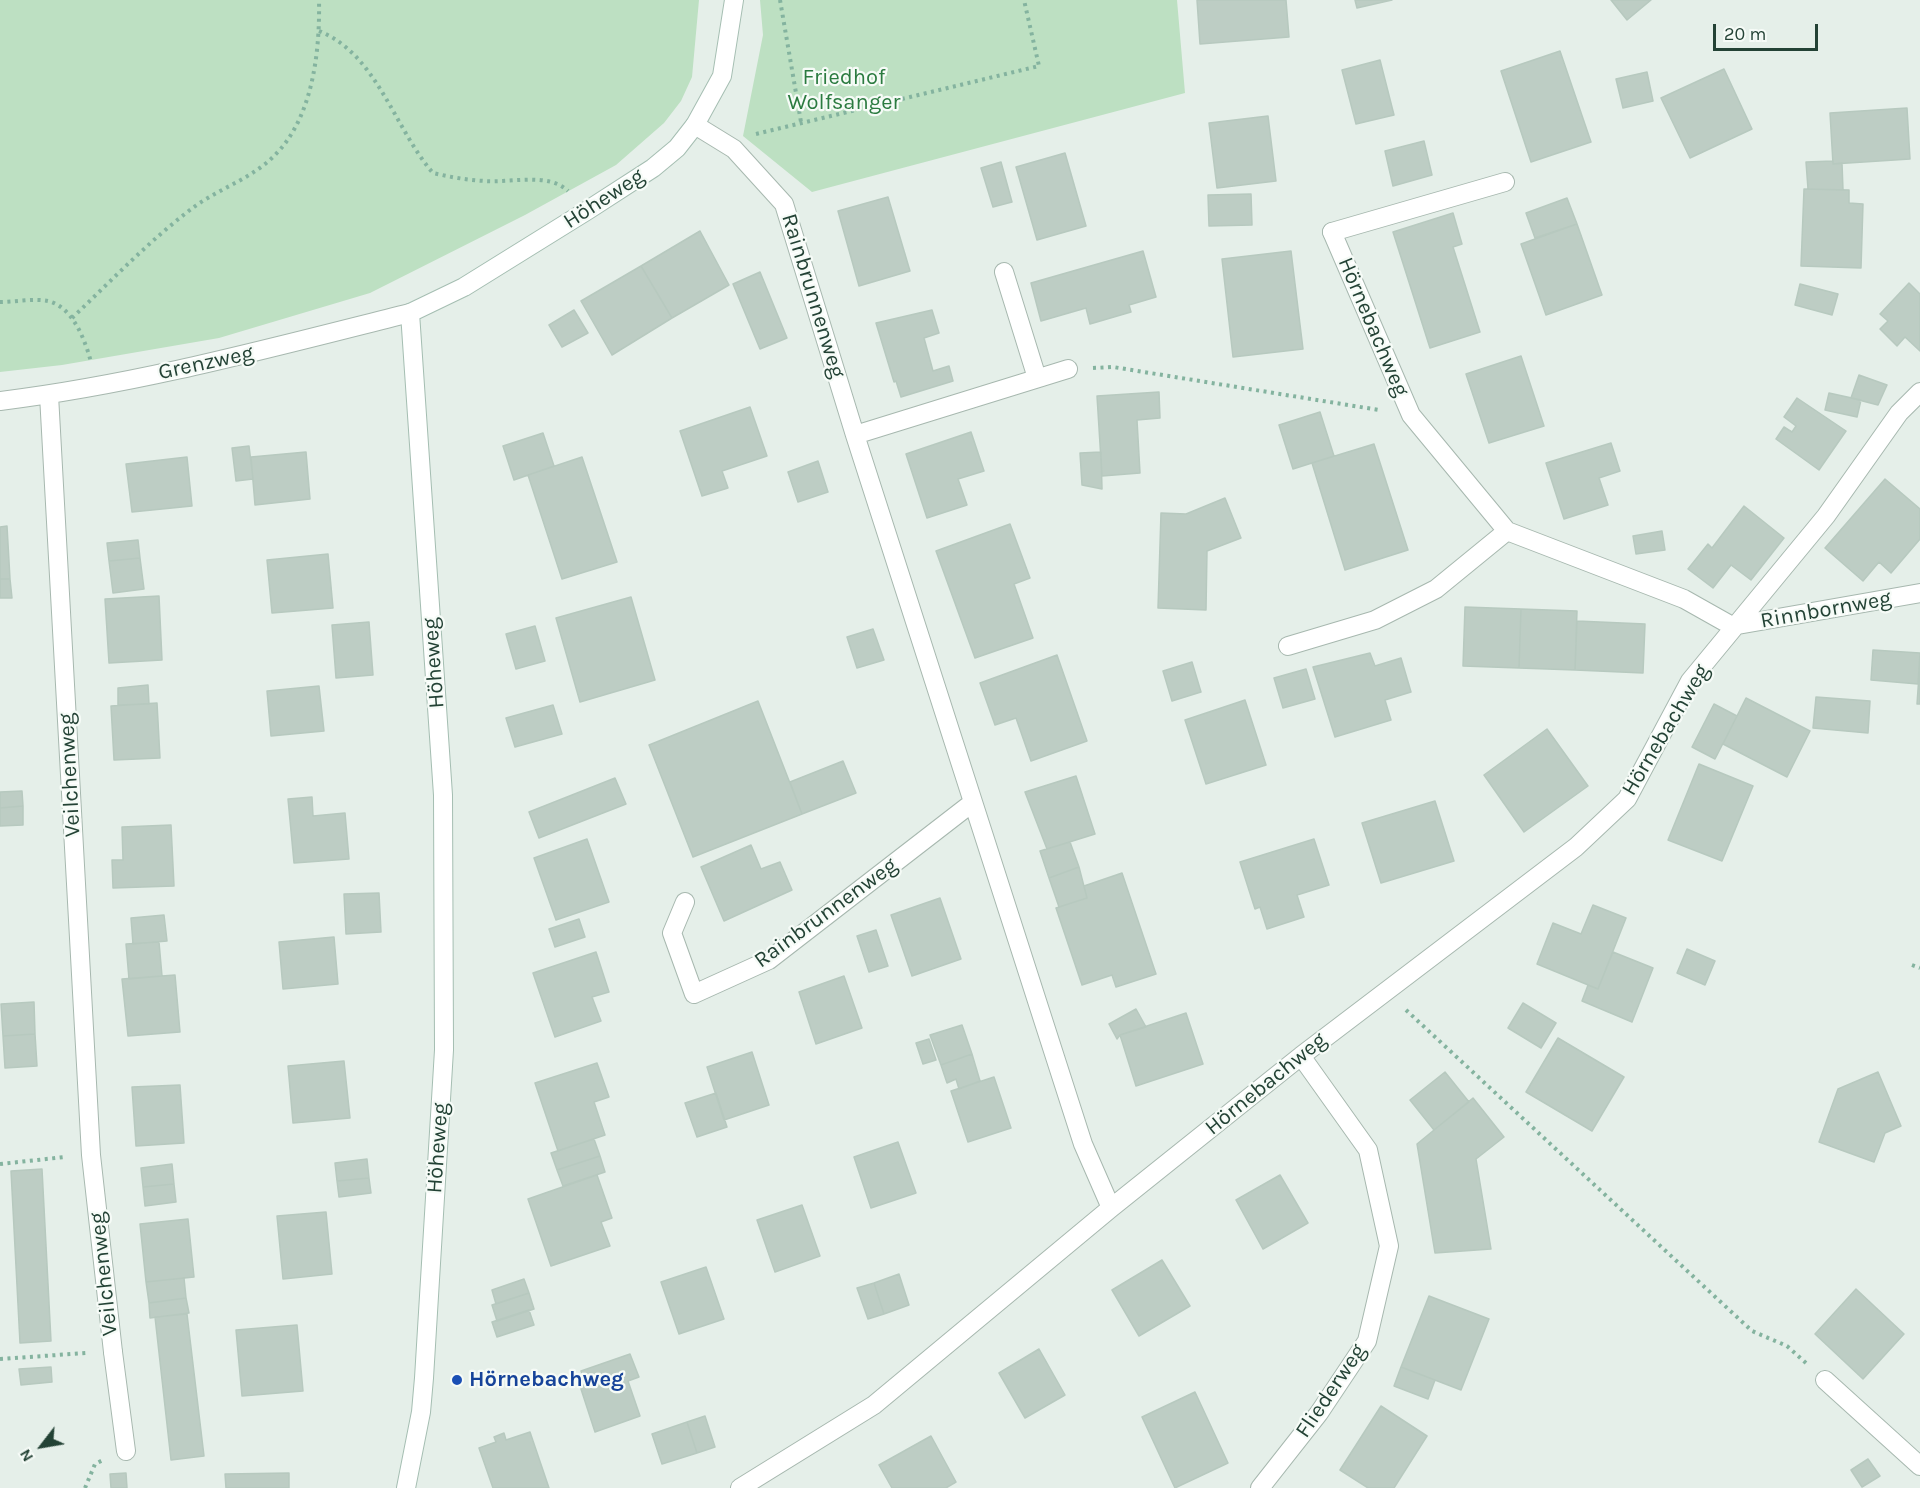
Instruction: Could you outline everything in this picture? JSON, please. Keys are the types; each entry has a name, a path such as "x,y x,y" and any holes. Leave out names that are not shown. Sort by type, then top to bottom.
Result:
{"street":[{"name":"Höheweg","path":"406,1488 421,1412 424,1378 444,1050 443,795 410,313 464,287 653,168 677,148 695,125 722,76 734,0"},
{"name":"Rainbrunnenweg","path":"695,125 734,149 784,204 972,803 1083,1144 1111,1208"},
{"name":"Hörnebachweg","path":"1505,182 1332,232 1411,415 1507,531 1684,599 1732,626"},
{"path":"1004,272 1037,378"},
{"name":"Grenzweg","path":"0,401 49,395 227,360 410,313"},
{"path":"855,435 1068,369"},
{"name":"Hörnebachweg","path":"740,1488 874,1405 1111,1208 1301,1056 1576,847 1627,799 1690,681 1732,626 1826,516 1899,413 1920,392"},
{"name":"Veilchenweg","path":"49,395 91,1155 113,1352"},
{"path":"1288,646 1375,620 1436,589 1507,531"},
{"name":"Rinnbornweg","path":"1732,626 1920,593"},
{"name":"Rainbrunnenweg","path":"685,902 672,933 694,994 769,960 972,803"},
{"name":"Fliederweg","path":"1260,1488 1319,1413 1367,1341 1389,1246 1368,1150 1301,1056"},
{"path":"113,1352 126,1451"},
{"path":"1825,1380 1920,1466"}],"path":[{"path":"72,318 195,206 235,184 275,155 301,119 320,31 319,0"},
{"path":"780,0 801,122"},
{"path":"734,149 755,134 1040,66 1024,0"},
{"path":"320,31 339,39 355,55 373,80 411,144 433,173 486,181 526,180 561,185 588,210"},
{"path":"0,302 49,301 72,318 87,345 97,386"},
{"path":"1068,369 1113,367 1411,415"},
{"path":"1912,965 1920,968"},
{"path":"1404,1008 1752,1331 1787,1346"},
{"path":"0,1164 91,1155"},
{"name":"Veilchenweg","path":"0,1359 113,1352"}],"green space":[{"path":"0,0 699,0 692,77 681,101 664,123 616,165 525,215 370,293 219,338 62,365 0,372"},
{"name":"Friedhof Wolfsanger","path":"760,0 1177,0 1185,93 812,192 743,136 763,35"}],"building":[{"path":"1197,0 1286,0 1289,37 1200,44"},
{"path":"1355,0 1392,0 1357,8"},
{"path":"1611,0 1651,0 1627,20"},
{"path":"1560,51 1591,142 1531,162 1501,71"},
{"path":"1380,60 1394,115 1356,124 1342,70"},
{"path":"1724,69 1752,129 1690,158 1661,98"},
{"path":"1647,72 1653,101 1623,108 1616,79"},
{"path":"1907,108 1910,159 1833,164 1830,113"},
{"path":"1268,116 1276,181 1217,188 1209,123"},
{"path":"1424,141 1432,175 1393,186 1385,151"},
{"path":"1065,153 1086,226 1037,240 1016,167"},
{"path":"1833,161 1833,164 1842,163 1843,190 1808,189 1806,162"},
{"path":"1001,162 1012,202 993,207 981,168"},
{"path":"1804,189 1849,190 1849,203 1863,204 1861,268 1801,266"},
{"path":"1251,194 1252,225 1209,226 1208,195"},
{"path":"888,197 910,271 859,286 838,211"},
{"path":"1567,198 1577,224 1535,238 1526,213"},
{"path":"1453,213 1462,244 1453,247 1480,332 1430,348 1393,232"},
{"path":"1577,224 1602,295 1546,315 1521,244"},
{"path":"700,231 729,285 672,318 641,266"},
{"path":"1143,251 1156,297 1129,305 1131,312 1090,324 1086,308 1041,321 1031,283"},
{"path":"1291,251 1303,349 1233,357 1222,259"},
{"path":"641,266 672,318 612,355 581,301"},
{"path":"760,272 787,338 760,349 733,284"},
{"path":"1909,283 1920,294 1920,351 1905,337 1897,346 1880,329 1888,321 1880,314"},
{"path":"1800,284 1838,294 1832,315 1795,305"},
{"path":"574,310 588,333 562,347 549,325"},
{"path":"932,310 939,333 924,338 933,371 949,366 953,381 901,397 896,381 894,382 876,323"},
{"path":"1521,356 1544,426 1489,443 1466,374"},
{"path":"1859,375 1887,385 1878,405 1851,398"},
{"path":"1159,392 1160,418 1137,420 1140,473 1102,476 1097,396"},
{"path":"1829,393 1861,400 1857,417 1825,410"},
{"path":"1797,398 1846,431 1819,470 1776,439 1784,427 1792,432 1796,426 1784,417"},
{"path":"750,407 767,456 722,471 728,488 702,496 680,431"},
{"path":"1320,412 1334,456 1293,469 1279,425"},
{"path":"971,432 984,471 958,479 967,505 927,518 906,454"},
{"path":"543,433 554,466 514,480 503,446"},
{"path":"1611,443 1620,471 1599,478 1608,505 1564,519 1546,463"},
{"path":"1374,444 1408,550 1345,570 1312,463"},
{"path":"249,446 253,479 236,481 232,448"},
{"path":"306,452 310,499 255,505 251,457"},
{"path":"1101,452 1102,489 1082,485 1080,453"},
{"path":"187,457 192,506 132,512 126,464"},
{"path":"582,457 617,562 562,579 528,475"},
{"path":"818,461 828,492 798,502 788,472"},
{"path":"1885,479 1920,509 1920,539 1891,573 1879,562 1863,581 1825,548"},
{"path":"1225,498 1241,538 1207,551 1206,610 1158,608 1161,513 1186,514"},
{"path":"1744,506 1784,538 1751,580 1731,565 1713,588 1688,569 1708,544 1712,548"},
{"path":"1010,524 1030,578 1014,584 1033,638 975,658 936,551"},
{"path":"7,526 10,579 0,579 0,527"},
{"path":"1662,531 1665,550 1636,554 1633,536"},
{"path":"138,540 140,558 109,561 107,543"},
{"path":"328,554 333,608 272,613 267,560"},
{"path":"140,558 144,589 113,593 109,561"},
{"path":"0,579 10,579 12,598 0,598"},
{"path":"159,596 162,660 109,663 105,599"},
{"path":"631,597 655,680 580,702 556,618"},
{"path":"1465,607 1521,609 1519,668 1463,666"},
{"path":"1521,609 1577,611 1575,670 1519,668"},
{"path":"1577,621 1645,624 1643,673 1575,670"},
{"path":"369,622 373,675 336,678 332,625"},
{"path":"535,626 545,661 516,669 506,634"},
{"path":"873,629 884,660 857,668 847,637"},
{"path":"1873,650 1920,653 1918,684 1871,680"},
{"path":"1370,653 1375,666 1401,658 1411,692 1385,700 1391,720 1335,737 1313,667"},
{"path":"1057,655 1087,741 1031,761 1016,718 995,725 980,683"},
{"path":"1920,661 1920,704 1917,704"},
{"path":"1192,662 1201,692 1172,701 1163,671"},
{"path":"1306,669 1315,699 1283,708 1274,678"},
{"path":"148,685 149,704 118,705 118,688"},
{"path":"319,686 324,731 271,736 267,691"},
{"path":"1816,697 1870,701 1868,733 1813,728"},
{"path":"1746,698 1810,731 1787,777 1723,744"},
{"path":"1245,700 1266,765 1206,784 1185,720"},
{"path":"758,701 802,814 693,857 649,745"},
{"path":"157,703 160,758 114,760 111,706"},
{"path":"1714,704 1737,716 1715,759 1692,747"},
{"path":"553,705 562,734 515,747 506,718"},
{"path":"1547,729 1588,786 1524,832 1484,775"},
{"path":"843,761 856,793 802,814 790,782"},
{"path":"1699,764 1753,786 1722,861 1668,840"},
{"path":"1076,776 1095,834 1047,849 1025,792"},
{"path":"615,778 626,804 539,838 529,812"},
{"path":"22,791 23,806 0,808 0,792"},
{"path":"312,797 313,816 345,813 349,859 294,863 288,799"},
{"path":"1435,801 1454,861 1381,883 1362,823"},
{"path":"23,806 23,825 0,826 0,808"},
{"path":"171,825 174,886 113,888 112,860 123,860 122,827"},
{"path":"587,839 609,902 556,920 534,858"},
{"path":"1314,839 1329,885 1297,895 1304,917 1267,929 1260,907 1255,909 1240,862"},
{"path":"1070,842 1079,867 1049,878 1040,851"},
{"path":"751,845 761,869 780,862 792,890 724,921 701,867"},
{"path":"1079,867 1087,898 1059,907 1049,878"},
{"path":"1122,873 1156,974 1116,987 1112,975 1082,985 1056,908 1087,898 1084,886"},
{"path":"379,893 381,932 346,934 344,894"},
{"path":"940,898 961,959 912,976 891,915"},
{"path":"1593,905 1626,918 1598,989 1537,964 1553,923 1581,934"},
{"path":"164,915 167,941 133,944 131,918"},
{"path":"579,919 585,937 555,947 549,929"},
{"path":"876,930 888,966 869,972 857,936"},
{"path":"334,937 338,984 283,989 279,942"},
{"path":"159,942 162,976 129,979 126,944"},
{"path":"1687,949 1715,961 1705,985 1677,973"},
{"path":"596,952 609,992 592,997 601,1021 555,1037 533,973"},
{"path":"1613,952 1653,968 1632,1022 1582,1001 1588,985 1598,989"},
{"path":"175,975 180,1032 128,1036 122,979"},
{"path":"844,976 862,1028 816,1044 799,992"},
{"path":"34,1002 35,1034 3,1036 1,1004"},
{"path":"1523,1003 1556,1023 1541,1048 1508,1028"},
{"path":"1136,1009 1146,1027 1120,1035 1117,1039 1109,1024"},
{"path":"1186,1013 1203,1064 1136,1086 1120,1035"},
{"path":"962,1025 972,1054 941,1065 930,1035"},
{"path":"35,1034 37,1066 5,1068 3,1036"},
{"path":"1558,1038 1624,1077 1592,1131 1526,1092"},
{"path":"929,1039 936,1060 923,1064 916,1043"},
{"path":"752,1052 769,1105 724,1120 707,1067"},
{"path":"972,1054 980,1081 959,1089 956,1079 947,1083 941,1065"},
{"path":"344,1061 350,1118 293,1123 288,1066"},
{"path":"597,1063 609,1097 594,1102 605,1135 558,1151 535,1083"},
{"path":"1445,1072 1469,1102 1434,1130 1410,1100"},
{"path":"1878,1072 1901,1126 1885,1133 1874,1162 1819,1142 1838,1089"},
{"path":"994,1077 1011,1128 968,1142 951,1091"},
{"path":"180,1085 184,1143 136,1146 132,1087"},
{"path":"716,1093 727,1127 697,1137 685,1103"},
{"path":"1473,1098 1504,1137 1476,1159 1491,1249 1435,1253 1417,1144"},
{"path":"594,1139 600,1156 557,1170 551,1153"},
{"path":"898,1142 916,1193 871,1208 854,1157"},
{"path":"600,1156 605,1172 563,1186 557,1170"},
{"path":"367,1159 369,1178 337,1181 335,1163"},
{"path":"172,1164 174,1184 143,1187 141,1168"},
{"path":"42,1169 51,1341 20,1343 11,1171"},
{"path":"597,1175 612,1218 601,1222 610,1246 551,1266 528,1199"},
{"path":"1280,1175 1308,1223 1263,1249 1236,1200"},
{"path":"369,1178 371,1193 339,1197 337,1181"},
{"path":"174,1184 176,1202 145,1206 143,1187"},
{"path":"802,1205 820,1256 775,1272 757,1220"},
{"path":"326,1212 332,1274 283,1279 277,1216"},
{"path":"188,1219 194,1277 146,1282 140,1224"},
{"path":"1162,1260 1190,1306 1139,1336 1112,1290"},
{"path":"706,1267 724,1319 679,1334 661,1282"},
{"path":"899,1274 909,1305 884,1314 874,1283"},
{"path":"184,1278 186,1298 149,1303 146,1282"},
{"path":"524,1279 529,1293 496,1304 492,1290"},
{"path":"874,1283 884,1314 868,1319 857,1288"},
{"path":"1856,1289 1904,1334 1863,1379 1815,1334"},
{"path":"529,1293 534,1309 497,1321 492,1305"},
{"path":"1429,1296 1489,1319 1461,1390 1401,1367"},
{"path":"186,1298 189,1313 150,1318 149,1303"},
{"path":"529,1310 534,1325 497,1337 492,1322"},
{"path":"187,1314 204,1456 171,1460 155,1317"},
{"path":"297,1325 303,1391 242,1396 236,1330"},
{"path":"1039,1349 1065,1395 1025,1418 999,1373"},
{"path":"630,1354 639,1377 628,1381 640,1416 595,1432 580,1386 586,1384 581,1371"},
{"path":"51,1367 52,1382 21,1385 19,1369"},
{"path":"1401,1367 1435,1380 1428,1399 1394,1386"},
{"path":"1195,1392 1228,1463 1175,1488 1142,1417"},
{"path":"1381,1406 1427,1436 1394,1488 1368,1488 1340,1470"},
{"path":"705,1416 715,1447 697,1453 687,1422"},
{"path":"687,1422 697,1453 662,1464 652,1434"},
{"path":"530,1432 549,1488 493,1488 479,1448 496,1442 494,1437 504,1433 506,1440"},
{"path":"931,1436 956,1482 946,1488 892,1488 879,1465"},
{"path":"1868,1459 1880,1476 1862,1487 1851,1470"},
{"path":"126,1473 127,1488 111,1488 110,1474"},
{"path":"289,1473 289,1488 226,1488 225,1474"}],"place":[{"name":"Hörnebachweg","path":"457,1380"}]}
